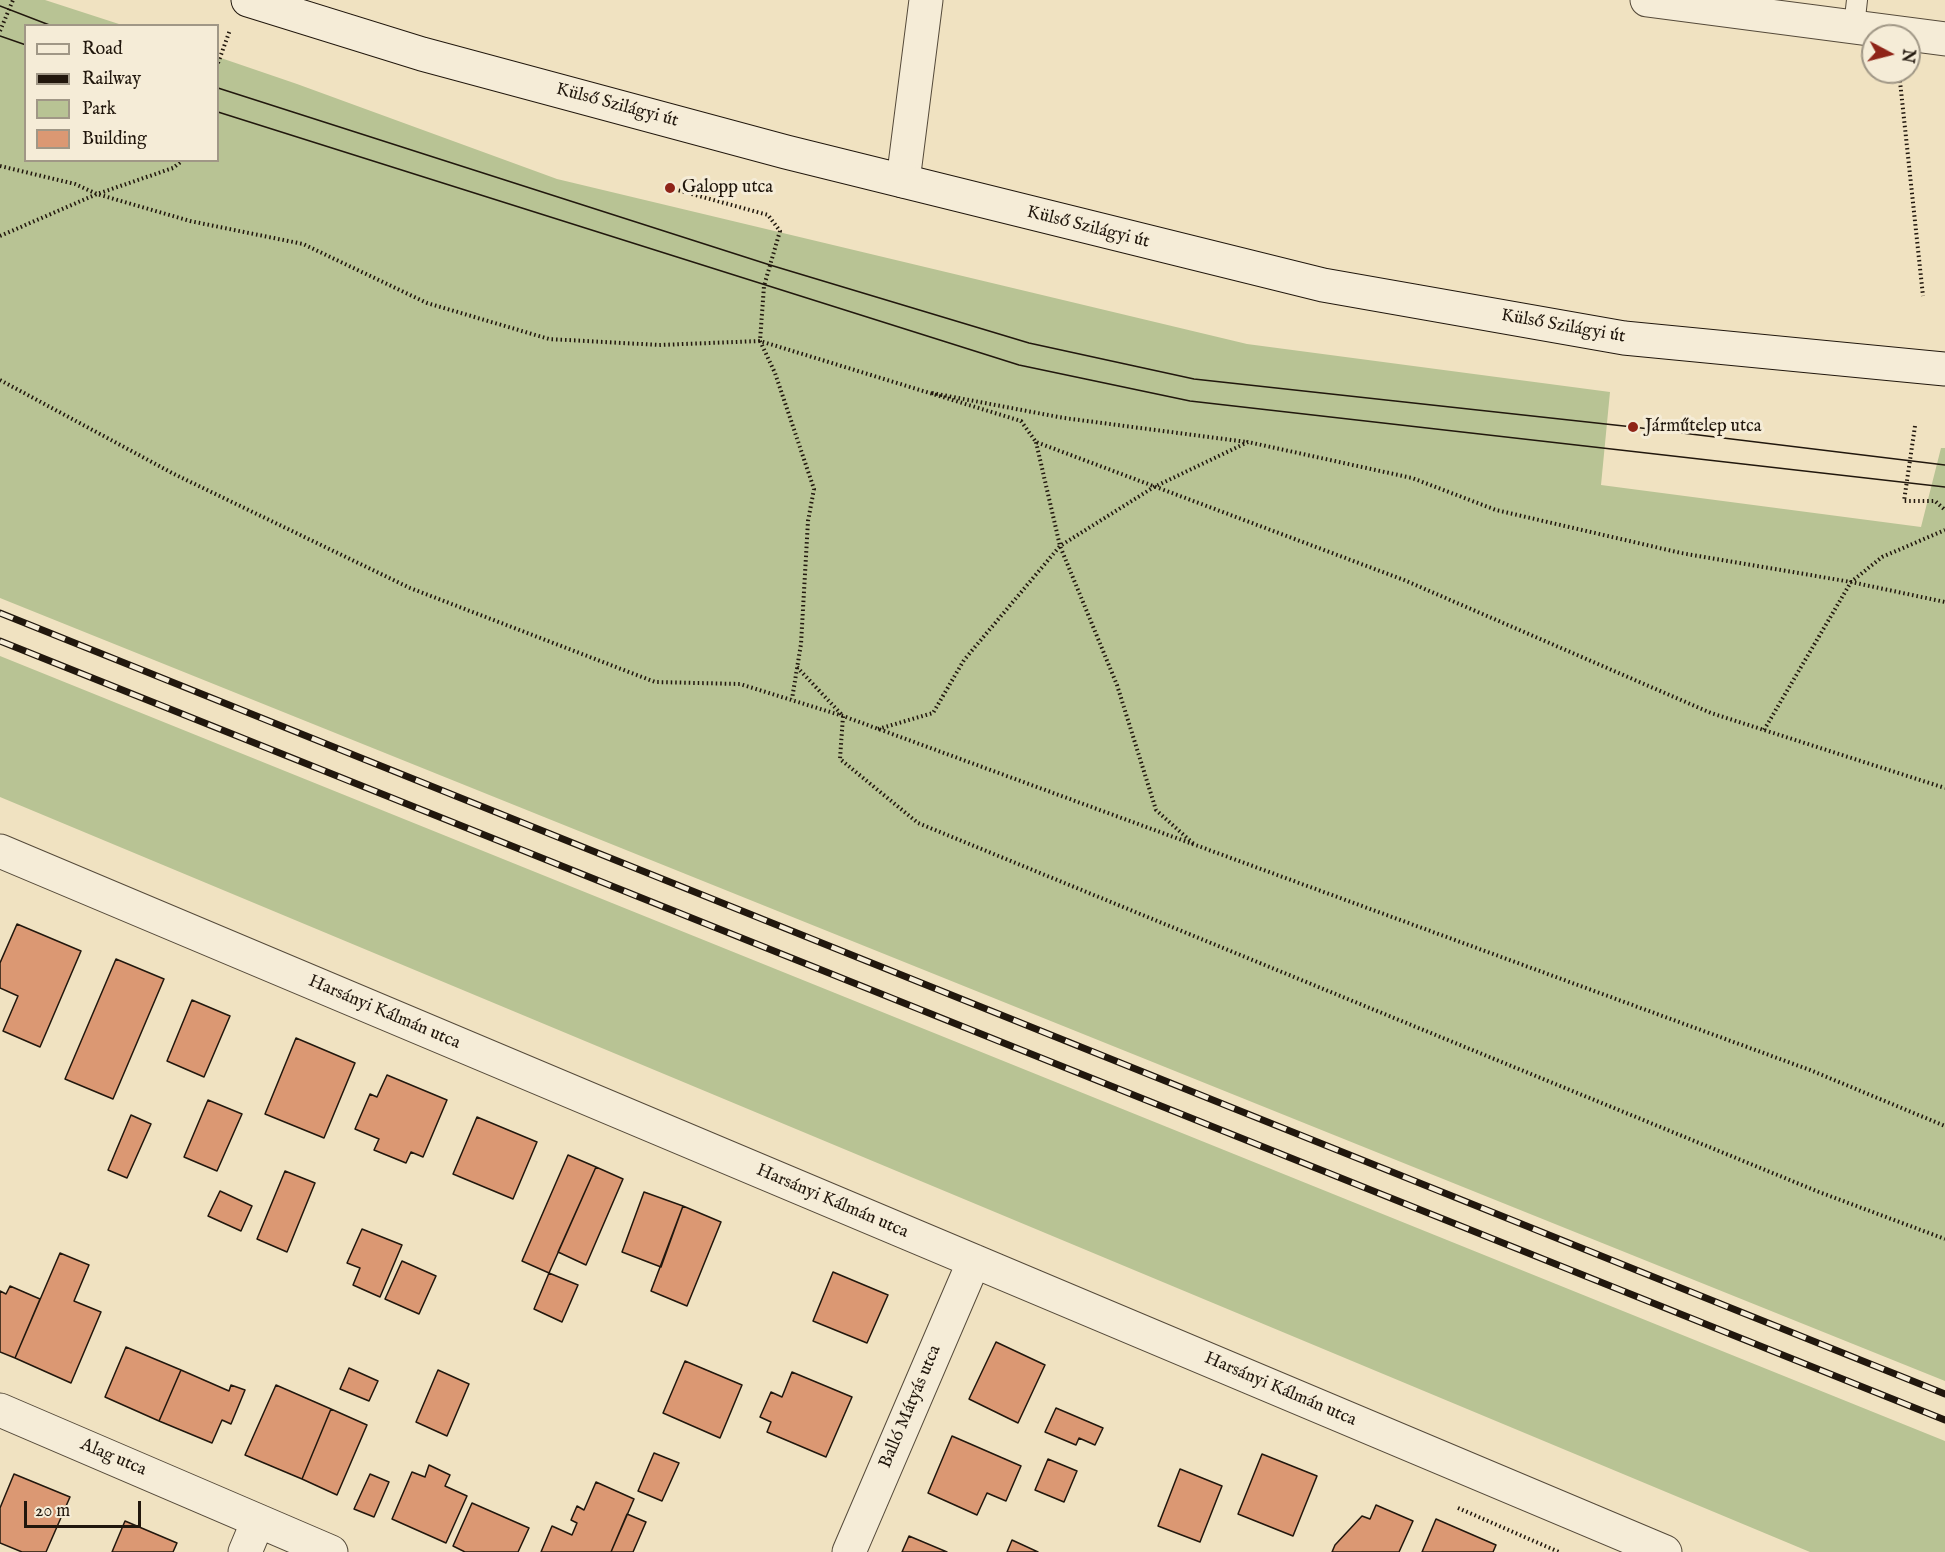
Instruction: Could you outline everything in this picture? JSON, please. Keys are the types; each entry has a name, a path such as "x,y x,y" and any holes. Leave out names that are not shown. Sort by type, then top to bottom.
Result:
{"street":[{"name":"Külső Szilágyi út","path":"248,0 422,54 786,152 1222,262 1323,285 1624,338 1945,369"},
{"path":"903,181 926,0"},
{"path":"1647,0 1856,13 1945,39"},
{"name":"Harsányi Kálmán utca","path":"0,851 1665,1552"},
{"name":"Balló Mátyás utca","path":"849,1552 974,1262"},
{"name":"Alag utca","path":"0,1410 331,1552"},
{"path":"245,1552 258,1521"}],"path":[{"path":"0,31 13,0"},
{"path":"1900,84 1923,296"},
{"path":"0,237 97,195 173,168 180,162"},
{"path":"0,166 75,184 97,195 190,221 303,244 427,303 549,339 659,345 760,341 1021,421 1036,442 1060,546 1117,685 1156,810 1197,847"},
{"path":"670,188 768,215 780,231 764,286 760,341 775,372 814,489 808,521 801,644 792,699"},
{"path":"0,380 174,474 411,588 655,682 740,684 843,716 1788,1062 1945,1126"},
{"path":"908,388 1064,418 1248,442 1412,478 1508,512 1682,553 1851,582 1945,602"},
{"path":"1915,426 1904,501 1935,501 1945,510"},
{"path":"1036,442 1404,580 1711,713 1945,788"},
{"path":"878,729 933,713 964,660 1060,546 1154,487 1248,442"},
{"path":"1764,729 1851,582 1882,557 1945,531"},
{"path":"797,667 843,716 840,759 918,823 1809,1188 1945,1239"}],"green space":[{"path":"0,0 45,0 119,24 24,24 24,162 219,162 219,57 557,179 1247,344 1610,392 1601,485 1921,527 1941,448 1945,448 1945,1381 0,598"},
{"path":"0,656 1945,1441 1945,1552 1810,1552 0,797"}],"building":[{"path":"17,924 81,951 40,1047 3,1031 18,996 0,988 0,963"},
{"path":"116,959 164,979 113,1099 65,1079"},
{"path":"192,1000 230,1016 204,1077 167,1061"},
{"path":"296,1038 355,1063 324,1138 265,1114"},
{"path":"387,1075 447,1100 423,1157 411,1152 406,1163 374,1150 379,1139 355,1129 370,1094 377,1097"},
{"path":"208,1100 242,1114 217,1171 184,1157"},
{"path":"131,1115 151,1124 127,1178 108,1170"},
{"path":"477,1117 537,1142 513,1199 453,1174"},
{"path":"568,1155 596,1167 549,1273 522,1261"},
{"path":"596,1167 623,1179 586,1265 558,1252"},
{"path":"285,1171 315,1183 287,1252 257,1239"},
{"path":"220,1191 252,1206 241,1231 208,1216"},
{"path":"644,1192 683,1206 661,1267 622,1252"},
{"path":"683,1206 721,1222 687,1306 651,1291"},
{"path":"362,1229 402,1245 380,1297 353,1285 360,1268 347,1263"},
{"path":"60,1253 89,1265 74,1301 101,1312 71,1383 15,1358"},
{"path":"402,1261 436,1276 419,1314 385,1299"},
{"path":"833,1272 888,1295 867,1343 813,1321"},
{"path":"549,1273 578,1285 562,1322 534,1309"},
{"path":"10,1286 40,1299 15,1358 0,1352 0,1291 6,1294"},
{"path":"996,1342 1045,1365 1018,1423 969,1399"},
{"path":"126,1347 181,1370 159,1421 105,1397"},
{"path":"685,1361 742,1385 720,1438 663,1413"},
{"path":"349,1368 378,1381 369,1401 340,1389"},
{"path":"181,1370 229,1391 231,1385 245,1390 231,1424 222,1420 212,1443 159,1421"},
{"path":"438,1370 469,1384 447,1436 416,1422"},
{"path":"792,1372 852,1397 826,1457 767,1432 771,1422 760,1417 771,1392 782,1397"},
{"path":"276,1385 331,1409 302,1479 245,1455"},
{"path":"1056,1408 1103,1428 1095,1445 1079,1438 1076,1445 1045,1432"},
{"path":"331,1409 367,1425 337,1495 302,1479"},
{"path":"952,1436 1021,1466 1006,1501 987,1493 977,1515 928,1493"},
{"path":"654,1453 679,1463 662,1501 638,1491"},
{"path":"1262,1454 1317,1476 1293,1536 1238,1514"},
{"path":"1048,1459 1077,1471 1064,1502 1035,1490"},
{"path":"429,1465 450,1475 445,1486 467,1496 446,1543 392,1519 412,1472 425,1477"},
{"path":"1180,1469 1222,1486 1200,1542 1158,1526"},
{"path":"14,1474 70,1497 46,1552 22,1552 0,1543 0,1508"},
{"path":"370,1474 389,1482 374,1517 354,1509"},
{"path":"596,1482 634,1499 611,1552 541,1552 552,1526 572,1535 577,1523 571,1520 577,1506 584,1510"},
{"path":"472,1503 529,1528 518,1552 465,1552 453,1546"},
{"path":"1376,1505 1413,1521 1399,1552 1332,1552 1335,1545 1362,1516 1370,1519"},
{"path":"627,1514 646,1522 633,1552 611,1552"},
{"path":"1436,1519 1496,1545 1493,1552 1422,1552"},
{"path":"125,1521 177,1543 173,1552 112,1552"},
{"path":"909,1536 947,1552 902,1552"},
{"path":"1012,1540 1038,1552 1007,1552"}],"tram line":[{"path":"0,6 47,24"},
{"path":"0,36 24,44"},
{"path":"219,88 770,265 1029,343 1194,379 1633,427 1945,465"},
{"path":"219,112 1019,365 1190,401 1945,487"}],"railway":[{"path":"0,613 1945,1394"},
{"path":"0,641 1945,1420"}],"place":[{"name":"Galopp utca","path":"670,188"},
{"name":"Járműtelep utca","path":"1633,427"}]}
